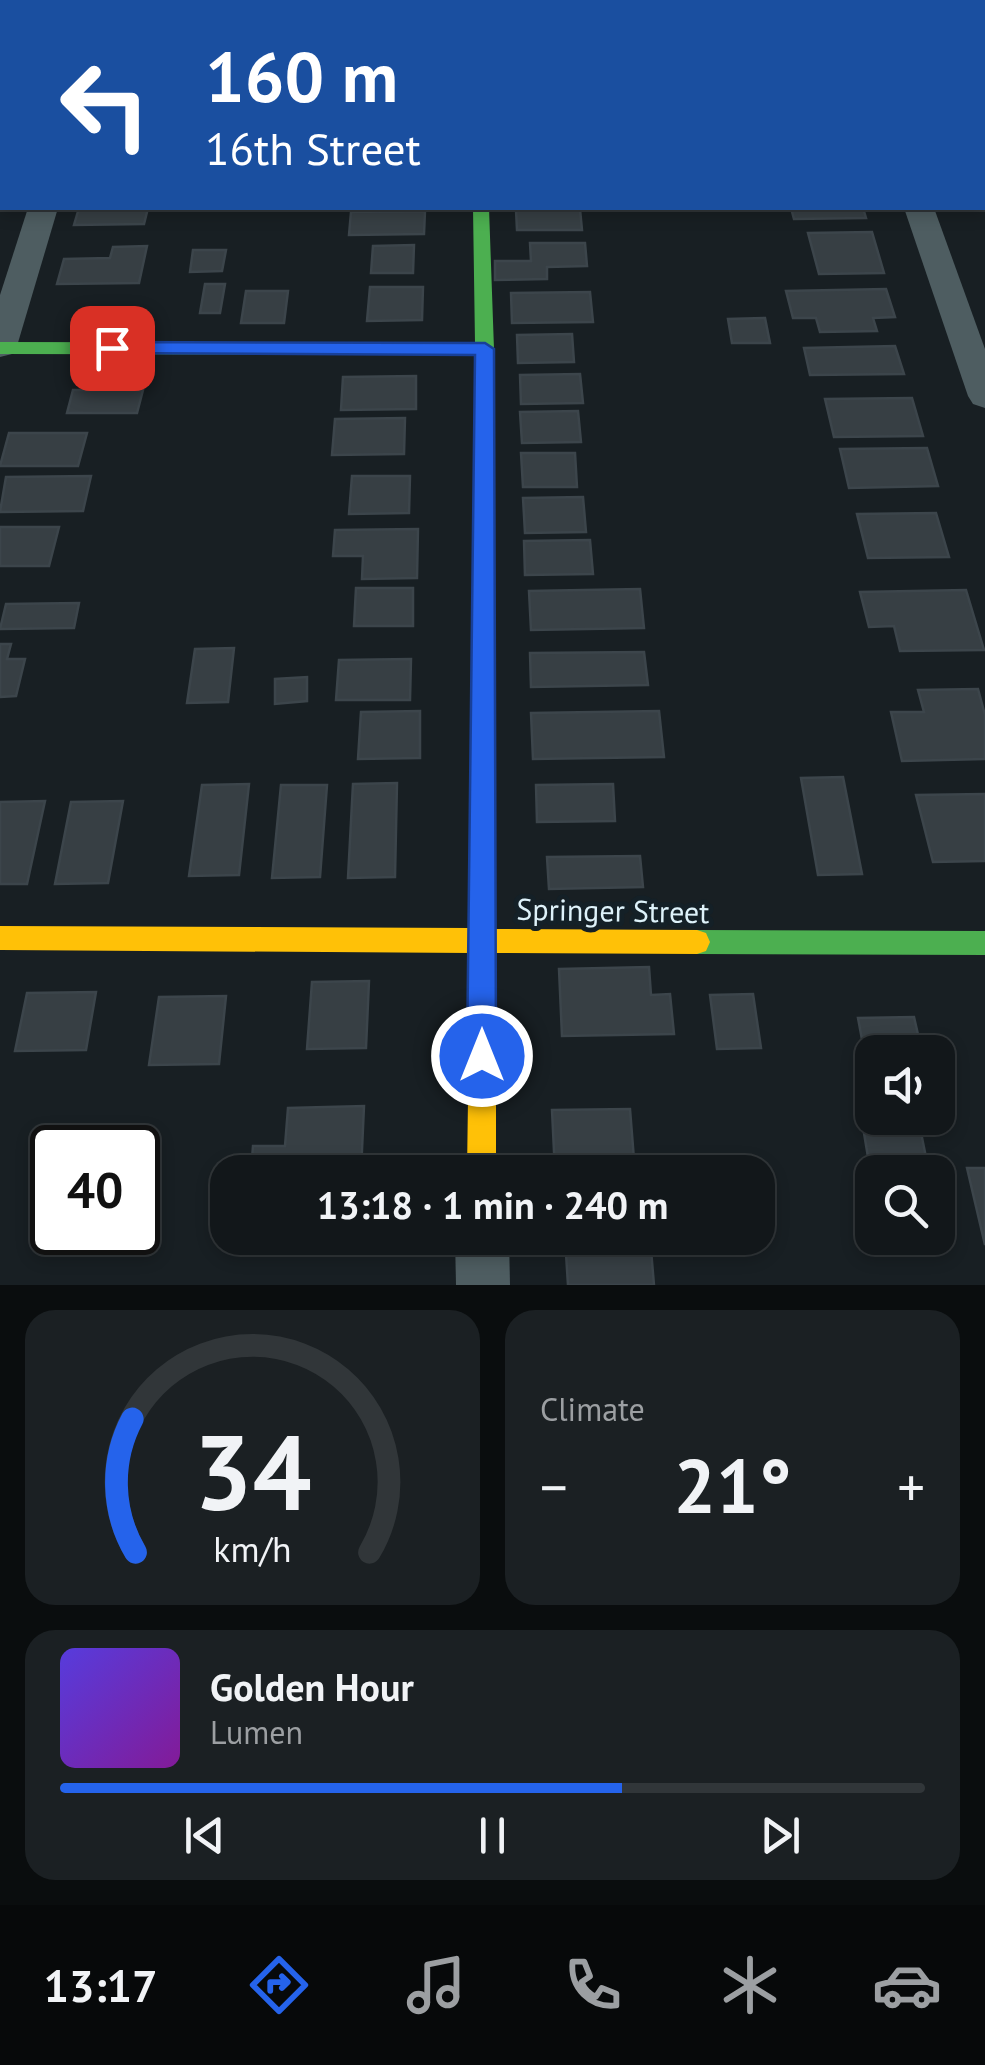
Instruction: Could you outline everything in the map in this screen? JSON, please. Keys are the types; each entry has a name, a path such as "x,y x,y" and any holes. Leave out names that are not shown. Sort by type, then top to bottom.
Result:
{"street":[{"path":"42,210 0,347 485,349"},
{"path":"481,210 485,349 482,1155"},
{"path":"920,210 985,396"},
{"name":"Springer Street","path":"0,938 985,943"},
{"path":"482,1255 482,1285"}],"building":[{"path":"78,210 148,210 144,224 74,225"},
{"path":"516,210 580,210 582,230 517,230"},
{"path":"792,210 864,210 866,218 794,219"},
{"path":"425,211 424,234 349,235 351,212"},
{"path":"872,232 884,273 819,274 808,233"},
{"path":"530,243 585,243 587,266 547,267 547,279 495,280 495,261 531,261"},
{"path":"414,245 413,273 371,273 373,246"},
{"path":"147,246 139,283 57,284 64,259 110,258 113,247"},
{"path":"193,250 226,250 222,271 190,272"},
{"path":"205,284 225,284 220,313 200,313"},
{"path":"370,287 423,287 422,320 367,321"},
{"path":"886,289 895,317 873,318 877,331 820,332 816,318 793,318 786,291"},
{"path":"246,291 288,291 284,323 241,323"},
{"path":"590,292 593,322 512,323 511,293"},
{"path":"765,318 770,343 732,343 728,319"},
{"path":"572,334 574,362 518,363 517,335"},
{"path":"895,346 904,374 810,375 804,348"},
{"path":"580,374 583,403 521,404 520,375"},
{"path":"416,376 416,409 341,410 343,377"},
{"path":"73,390 143,390 137,413 67,413"},
{"path":"912,398 923,436 834,437 825,399"},
{"path":"578,411 581,442 522,443 520,412"},
{"path":"405,418 404,454 332,455 335,419"},
{"path":"9,433 87,433 78,466 0,466"},
{"path":"927,448 938,486 849,488 840,449"},
{"path":"521,453 575,453 577,487 523,487"},
{"path":"91,476 83,511 0,512 6,477"},
{"path":"352,476 410,476 409,513 349,514"},
{"path":"583,497 586,532 525,533 523,498"},
{"path":"936,513 949,557 868,558 857,514"},
{"path":"0,527 59,527 49,566 0,566"},
{"path":"418,529 417,578 362,579 363,556 333,556 335,530"},
{"path":"590,540 593,574 525,575 524,541"},
{"path":"356,588 413,588 413,626 354,626"},
{"path":"640,589 644,628 531,630 529,591"},
{"path":"966,590 984,650 900,651 894,626 869,627 860,592"},
{"path":"79,603 74,628 0,629 6,604"},
{"path":"0,644 11,644 7,659 25,659 16,696 0,697"},
{"path":"234,648 228,702 187,703 195,649"},
{"path":"644,652 648,685 531,687 530,653"},
{"path":"411,659 410,700 336,700 339,660"},
{"path":"307,677 307,701 275,704 275,679"},
{"path":"978,689 985,715 985,759 902,761 891,712 924,712 918,690"},
{"path":"420,711 420,758 358,759 361,712"},
{"path":"659,711 664,757 533,759 531,713"},
{"path":"843,777 862,874 818,875 801,778"},
{"path":"397,783 395,877 348,878 353,784"},
{"path":"249,784 239,875 189,876 202,785"},
{"path":"613,784 615,821 537,822 536,785"},
{"path":"281,785 327,785 320,877 272,878"},
{"path":"985,794 985,861 933,862 916,795"},
{"path":"45,801 27,884 0,884 0,802"},
{"path":"123,801 108,883 55,884 71,802"},
{"path":"640,856 643,887 549,889 547,857"},
{"path":"649,967 651,995 670,994 674,1034 562,1036 559,969"},
{"path":"369,981 366,1048 307,1049 312,982"},
{"path":"96,992 86,1050 15,1051 27,993"},
{"path":"753,994 761,1048 717,1049 710,995"},
{"path":"226,996 219,1064 149,1065 159,997"},
{"path":"914,1017 918,1035 861,1035 858,1018"},
{"path":"364,1106 362,1155 252,1155 253,1146 285,1146 288,1108"},
{"path":"630,1109 634,1155 554,1155 552,1110"},
{"path":"864,1135 921,1135 926,1155 868,1155"},
{"path":"967,1168 985,1168 985,1245"},
{"path":"566,1255 651,1255 654,1285 568,1285"}],"traffic: fast":[{"path":"481,210 485,349 483,900"},
{"path":"0,348 485,349"},
{"path":"697,942 985,943"}],"traffic: slow":[{"path":"482,1155 483,900"},
{"path":"0,938 697,942"}],"route":[{"path":"112,348 485,349 482,1056"}]}
